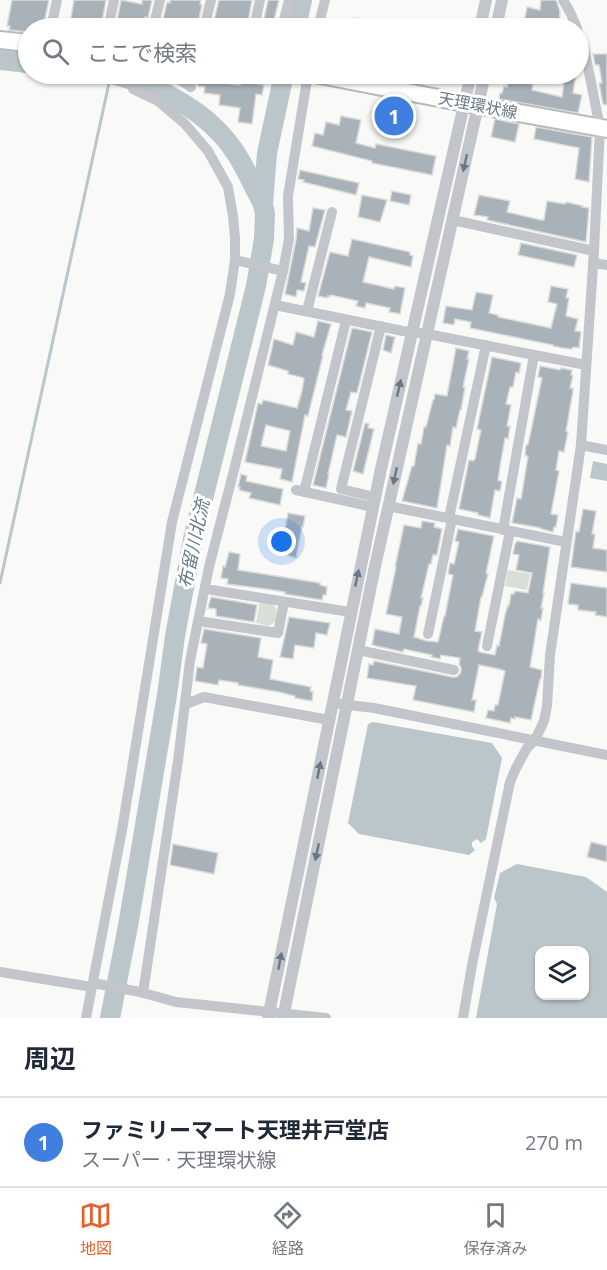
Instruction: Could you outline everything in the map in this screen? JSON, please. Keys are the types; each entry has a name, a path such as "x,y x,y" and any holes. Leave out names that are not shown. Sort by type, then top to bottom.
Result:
{"main road":[{"path":"0,40 18,42"},
{"name":"天理環状線","path":"367,84 603,128"}],"street":[{"path":"53,18 57,0"},
{"path":"110,18 114,0"},
{"path":"156,18 160,0"},
{"path":"206,18 211,0"},
{"path":"256,18 260,0"},
{"path":"284,18 289,0"},
{"path":"320,18 325,0"},
{"path":"482,18 486,0"},
{"path":"498,18 502,0"},
{"path":"563,0 573,18"},
{"path":"464,1018 472,965 510,782 527,748 535,740 547,706 550,655 581,445 603,128 589,68"},
{"path":"86,1018 122,830 172,522 237,261 228,187 208,152 185,124 158,101 134,89 136,84"},
{"path":"187,84 191,87"},
{"path":"141,992 164,858 190,661 209,567 275,305 289,239 288,196 306,84"},
{"path":"283,1015 388,506 453,220 471,104 471,84"},
{"path":"269,1015 350,612 412,332 471,104 480,84"},
{"path":"308,311 332,212"},
{"path":"453,220 594,251"},
{"path":"237,261 281,271"},
{"path":"593,263 607,265"},
{"path":"275,305 586,365"},
{"path":"345,325 300,491 374,502"},
{"path":"374,502 341,489 381,326"},
{"path":"428,633 486,345"},
{"path":"487,646 534,355"},
{"path":"581,445 607,450"},
{"path":"388,506 566,542"},
{"path":"212,590 350,612"},
{"path":"205,622 278,633 284,602"},
{"path":"358,650 454,670"},
{"path":"186,704 204,697 329,720"},
{"path":"332,702 374,708 607,755"},
{"path":"0,972 141,992 176,1002 269,1015 326,1018"}],"shaded area":[{"path":"593,461 607,464 607,481 590,478"},
{"path":"508,570 530,574 527,590 505,586"},
{"path":"260,601 272,603 277,610 275,622 269,626 256,623"},
{"path":"373,722 492,743 502,758 486,839 481,843 477,839 472,842 475,850 469,855 359,834 348,823 368,724"},
{"path":"517,864 586,877 607,892 607,1018 476,1018 497,904 494,898 500,873"}],"building":[{"path":"12,0 49,0 45,18 18,18 18,31 9,30 10,26 7,26"},
{"path":"74,0 106,0 103,18 71,18"},
{"path":"121,0 142,4 142,0 152,0 148,18 118,18"},
{"path":"170,0 201,0 199,18 163,18 167,2 170,3"},
{"path":"219,0 252,0 249,18 214,18"},
{"path":"268,0 279,0 274,18 264,18"},
{"path":"541,0 556,0 560,18 525,18 527,7 540,10"},
{"path":"593,54 607,54 607,105 603,104 599,83 602,83 599,65 595,65"},
{"path":"197,84 264,85 262,95 256,94 252,124 238,122 240,108 219,105 220,95 204,93 205,87"},
{"path":"507,84 533,84 532,90 562,97 564,84 574,84 573,93 582,95 578,113 499,99 500,93"},
{"path":"388,99 406,102 400,128 382,124"},
{"path":"341,116 361,120 356,143 375,148 376,144 436,156 432,175 372,163 372,161 312,146 315,133 323,135 326,122 339,125"},
{"path":"495,119 519,124 515,142 491,137"},
{"path":"536,127 592,137 589,182 575,179 579,148 534,139"},
{"path":"300,170 359,183 356,195 303,182 304,180 298,179"},
{"path":"392,191 411,195 409,205 390,201"},
{"path":"362,195 387,200 380,222 358,217"},
{"path":"479,195 510,201 507,212 541,220 544,220 547,201 565,204 566,202 589,208 586,242 487,220 488,217 474,215"},
{"path":"313,208 325,210 315,247 309,246 301,282 306,283 304,291 297,290 296,297 285,294 297,228 309,231"},
{"path":"352,239 410,252 413,256 411,267 369,257 363,282 394,289 395,286 405,288 400,314 389,312 390,308 366,303 365,308 356,306 358,301 331,295 327,298 318,296 330,252 348,256"},
{"path":"521,243 577,255 574,267 518,255"},
{"path":"551,286 568,289 566,316 578,319 575,331 581,332 579,348 562,348 470,328 471,322 455,319 454,325 443,323 446,306 472,310 476,292 493,295 489,313 551,328 557,304 548,302"},
{"path":"318,321 331,324 308,416 305,415 292,482 280,479 282,469 245,462 258,403 262,404 263,400 297,408 302,391 304,378 268,365 274,339 293,345 296,332 314,337","holes":["266,425 290,431 286,451 261,446"]},
{"path":"352,328 372,332 357,393 351,392 346,410 352,411 346,437 337,435 326,488 313,485"},
{"path":"386,335 395,337 391,353 383,350"},
{"path":"456,348 469,351 467,359 469,359 461,410 456,428 453,427 450,446 447,445 437,508 402,501 412,466 414,466 418,443 421,444 435,394 447,396"},
{"path":"492,357 521,363 519,373 516,372 513,387 510,387 506,404 511,405 507,426 510,426 508,439 505,438 498,480 502,482 500,491 495,490 490,518 459,509 469,460 475,459 481,430 477,429"},
{"path":"540,366 572,370 571,375 573,375 570,388 573,388 573,391 566,431 568,432 564,452 559,451 556,470 559,471 551,514 558,515 553,532 512,523 517,498 521,499 528,456 525,456 526,445 528,445 542,378 538,377"},
{"path":"365,423 369,424 368,428 374,429 363,474 353,471"},
{"path":"241,474 247,476 246,481 283,489 280,505 249,498 251,493 239,490 240,487 238,487"},
{"path":"583,509 596,511 592,534 595,534 593,548 607,550 607,572 571,567 576,531 579,532"},
{"path":"288,513 305,516 296,558 286,555 291,536 284,535"},
{"path":"422,521 435,523 434,527 442,529 437,555 433,555 431,564 429,564 414,637 427,641 438,642 453,575 448,574 450,563 454,564 459,542 455,541 458,529 494,536 475,631 482,632 479,652 495,655 511,594 515,591 528,593 532,573 516,570 519,555 513,554 517,541 550,547 541,620 538,619 530,667 542,670 531,720 515,717 515,719 511,718 510,723 486,718 488,710 494,711 495,705 498,705 505,671 499,669 479,665 472,700 476,700 474,712 413,700 416,686 367,678 369,664 373,665 374,661 452,677 457,677 461,672 460,658 441,655 440,659 404,649 403,652 372,645 375,629 399,634 402,617 386,614 395,567 404,525 421,528"},
{"path":"229,552 240,554 238,570 320,583 327,587 326,595 323,595 322,600 227,584 228,579 221,578"},
{"path":"571,583 607,588 607,617 595,615 596,612 578,610 578,605 568,604"},
{"path":"211,597 257,605 254,622 216,616 216,609 208,608"},
{"path":"289,617 330,623 327,635 316,633 314,648 295,645 293,659 280,657"},
{"path":"204,629 261,638 258,657 273,660 270,679 311,687 312,701 279,692 238,685 238,683 219,680 218,685 195,681 197,667 203,668 207,644 201,643"},
{"path":"591,842 607,846 607,862 587,857"},
{"path":"173,844 218,853 214,874 170,865"}],"waterway":[{"name":"布留川北流","path":"298,18 302,0"},
{"path":"0,60 18,62"},
{"path":"0,583 109,84"},
{"path":"144,84 183,103 213,126 237,155 263,204"},
{"name":"布留川北流","path":"110,1018 128,926 193,539 256,286 264,239 263,204 267,153 282,84"}],"place":[{"name":"ファミリーマート天理井戸堂店","path":"394,116"}]}
